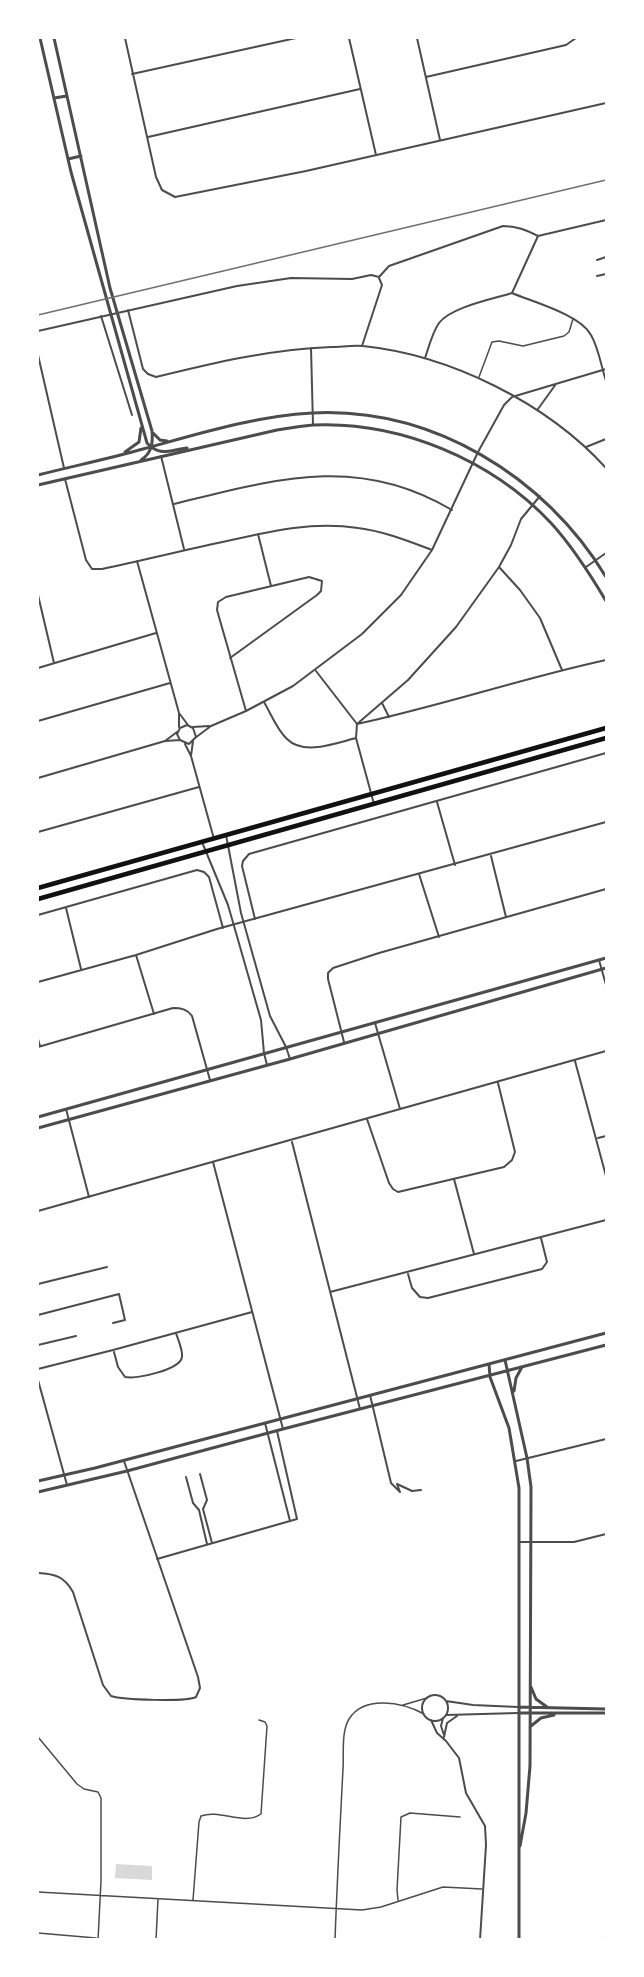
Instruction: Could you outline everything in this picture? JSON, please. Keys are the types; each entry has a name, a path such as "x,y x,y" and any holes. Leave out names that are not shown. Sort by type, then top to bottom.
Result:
{"highway":[{"path":"38,888 606,728"},
{"path":"38,899 606,738"},
{"path":"564,740 567,749"},
{"path":"515,754 518,763"},
{"path":"445,774 447,783"},
{"path":"325,808 328,818"},
{"path":"262,825 265,836"},
{"path":"148,857 151,868"},
{"path":"80,876 84,886"}],"street":[{"path":"40,38 68,159 147,443 159,452 206,445"},
{"path":"54,38 110,288 152,431 151,447 146,457 138,462"},
{"path":"125,38 159,183 166,194 175,197 376,156 606,103"},
{"path":"132,74 296,38"},
{"path":"349,38 376,156"},
{"path":"417,38 440,141"},
{"path":"426,77 566,45 576,38"},
{"path":"148,137 360,89"},
{"path":"54,98 67,96"},
{"path":"68,159 81,156"},
{"path":"379,277 389,266 503,226 513,226 538,236 606,220"},
{"path":"512,293 538,236"},
{"path":"597,260 606,257"},
{"path":"597,276 606,274"},
{"path":"38,331 206,292 291,278 352,279 371,275 379,277"},
{"path":"362,346 382,285 379,277"},
{"path":"425,358 439,323 447,316 512,293 584,325 592,336 605,370 606,381"},
{"path":"128,310 143,369 147,374 156,376 274,351 311,348 362,346 425,358 479,378 538,409 586,447 606,468"},
{"path":"102,316 132,416"},
{"path":"311,348 314,425"},
{"path":"38,355 64,468"},
{"path":"185,744 212,726 293,686 362,634 385,611 407,587 432,550 478,452 504,405 513,397 605,370"},
{"path":"538,409 556,384"},
{"path":"38,475 259,420 313,413 355,415 406,424 435,433 478,452 512,474 540,496 574,529 606,577"},
{"path":"115,457 139,442 141,429 138,415"},
{"path":"38,485 277,430 314,425 343,426 394,434 435,447 473,463 518,493 550,522 586,567 606,601"},
{"path":"152,431 160,440 178,440"},
{"path":"586,447 606,439"},
{"path":"161,456 184,550"},
{"path":"72,466 75,477"},
{"path":"55,470 57,481"},
{"path":"174,504 271,481 308,476 337,476 366,479 404,488 452,510"},
{"path":"65,479 86,560 90,567 96,570 295,527 348,526 376,531 432,550"},
{"path":"357,724 408,680 456,627 499,567 521,519 540,496"},
{"path":"258,534 271,586"},
{"path":"586,567 606,554"},
{"path":"136,561 179,713 180,740 185,744 191,756 214,839"},
{"path":"499,567 520,590 540,618 562,670"},
{"path":"230,658 317,596 323,586 322,581 309,577 226,597 218,602 217,610 230,658 246,711"},
{"path":"38,595 54,663"},
{"path":"38,668 156,633"},
{"path":"357,724 389,718 606,660"},
{"path":"315,670 357,724 356,738 374,804"},
{"path":"38,721 171,683"},
{"path":"264,702 285,738 298,746 321,746 356,738"},
{"path":"382,703 389,718"},
{"path":"179,713 196,732 191,756"},
{"path":"165,741 178,730 190,726 212,726"},
{"path":"38,778 165,741 180,740"},
{"path":"255,919 243,870 245,857 253,852 606,753"},
{"path":"38,832 199,787"},
{"path":"437,802 455,865"},
{"path":"38,982 243,922 606,822"},
{"path":"226,835 243,922 270,1016 290,1059"},
{"path":"202,842 224,891 234,925 261,1020 267,1065"},
{"path":"491,855 506,917"},
{"path":"38,915 197,870 209,877 223,928"},
{"path":"419,874 439,937"},
{"path":"344,1043 328,979 330,970 336,966 606,889"},
{"path":"66,907 81,969"},
{"path":"136,955 154,1014"},
{"path":"38,1117 606,958"},
{"path":"599,960 604,969 606,985"},
{"path":"38,1128 604,969"},
{"path":"487,991 491,1001"},
{"path":"38,1039 39,1046 177,1008 192,1016 210,1080"},
{"path":"375,1023 400,1109"},
{"path":"38,1211 606,1051"},
{"path":"575,1061 606,1176"},
{"path":"368,1119 393,1189 403,1192 504,1167 514,1157 515,1148 498,1083"},
{"path":"66,1109 89,1197"},
{"path":"597,1138 606,1136"},
{"path":"292,1141 360,1409"},
{"path":"213,1162 283,1429"},
{"path":"454,1179 474,1254"},
{"path":"330,1292 606,1220"},
{"path":"408,1273 415,1292 420,1297 428,1298 542,1269 547,1262 541,1238"},
{"path":"38,1284 107,1267"},
{"path":"38,1315 119,1294 125,1320 113,1323"},
{"path":"38,1369 253,1312"},
{"path":"113,1350 118,1367 125,1377 131,1378 160,1371 173,1367 180,1361 182,1352 176,1333"},
{"path":"38,1481 124,1461 606,1333"},
{"path":"38,1345 76,1336"},
{"path":"38,1492 127,1472 606,1345"},
{"path":"505,1360 527,1458 531,1487 528,1793 519,1854"},
{"path":"489,1364 490,1377 506,1416 516,1461 519,1488 519,1940"},
{"path":"513,1394 516,1378 522,1367"},
{"path":"38,1380 67,1485"},
{"path":"370,1395 391,1483 400,1492 397,1484 412,1491 421,1490"},
{"path":"265,1422 290,1521"},
{"path":"158,1559 297,1519 277,1431"},
{"path":"516,1461 606,1439"},
{"path":"38,1573 58,1575 69,1584 103,1685 111,1696 126,1699 187,1700 196,1697 200,1688 198,1677 124,1461"},
{"path":"200,1474 207,1500 203,1509 212,1543"},
{"path":"186,1477 193,1503 199,1510 207,1545"},
{"path":"519,1542 574,1542 606,1534"},
{"path":"530,1682 536,1699 550,1708"},
{"path":"446,1741 437,1733 431,1720 424,1714 423,1705 427,1698 438,1695 446,1701 473,1705 606,1711"},
{"path":"446,1701 448,1710 441,1726 444,1737 459,1758 466,1792 485,1826 486,1845 480,1940"},
{"path":"431,1720 459,1714 606,1711"},
{"path":"530,1728 536,1721 558,1713"},
{"path":"444,1737 447,1723 459,1714"}],"lane":[{"path":"479,378 492,342 499,340 523,346 564,336 569,332 573,319"},
{"path":"399,1706 413,1704 427,1698"},
{"path":"335,1940 346,1726 354,1713 362,1706 381,1703 412,1708 424,1714"},
{"path":"193,1900 201,1816 209,1814 252,1818 261,1814 267,1726 265,1722 259,1720"},
{"path":"38,1737 80,1787 95,1790 100,1794 101,1895 98,1939 38,1934"},
{"path":"399,1901 397,1890 401,1817 410,1813 460,1817"},
{"path":"38,1892 373,1910 443,1887 484,1889"},
{"path":"156,1940 158,1899"}],"shaded area":[{"path":"116,1864 152,1866 152,1880 115,1878"}],"railway":[{"path":"38,315 606,180"}]}
